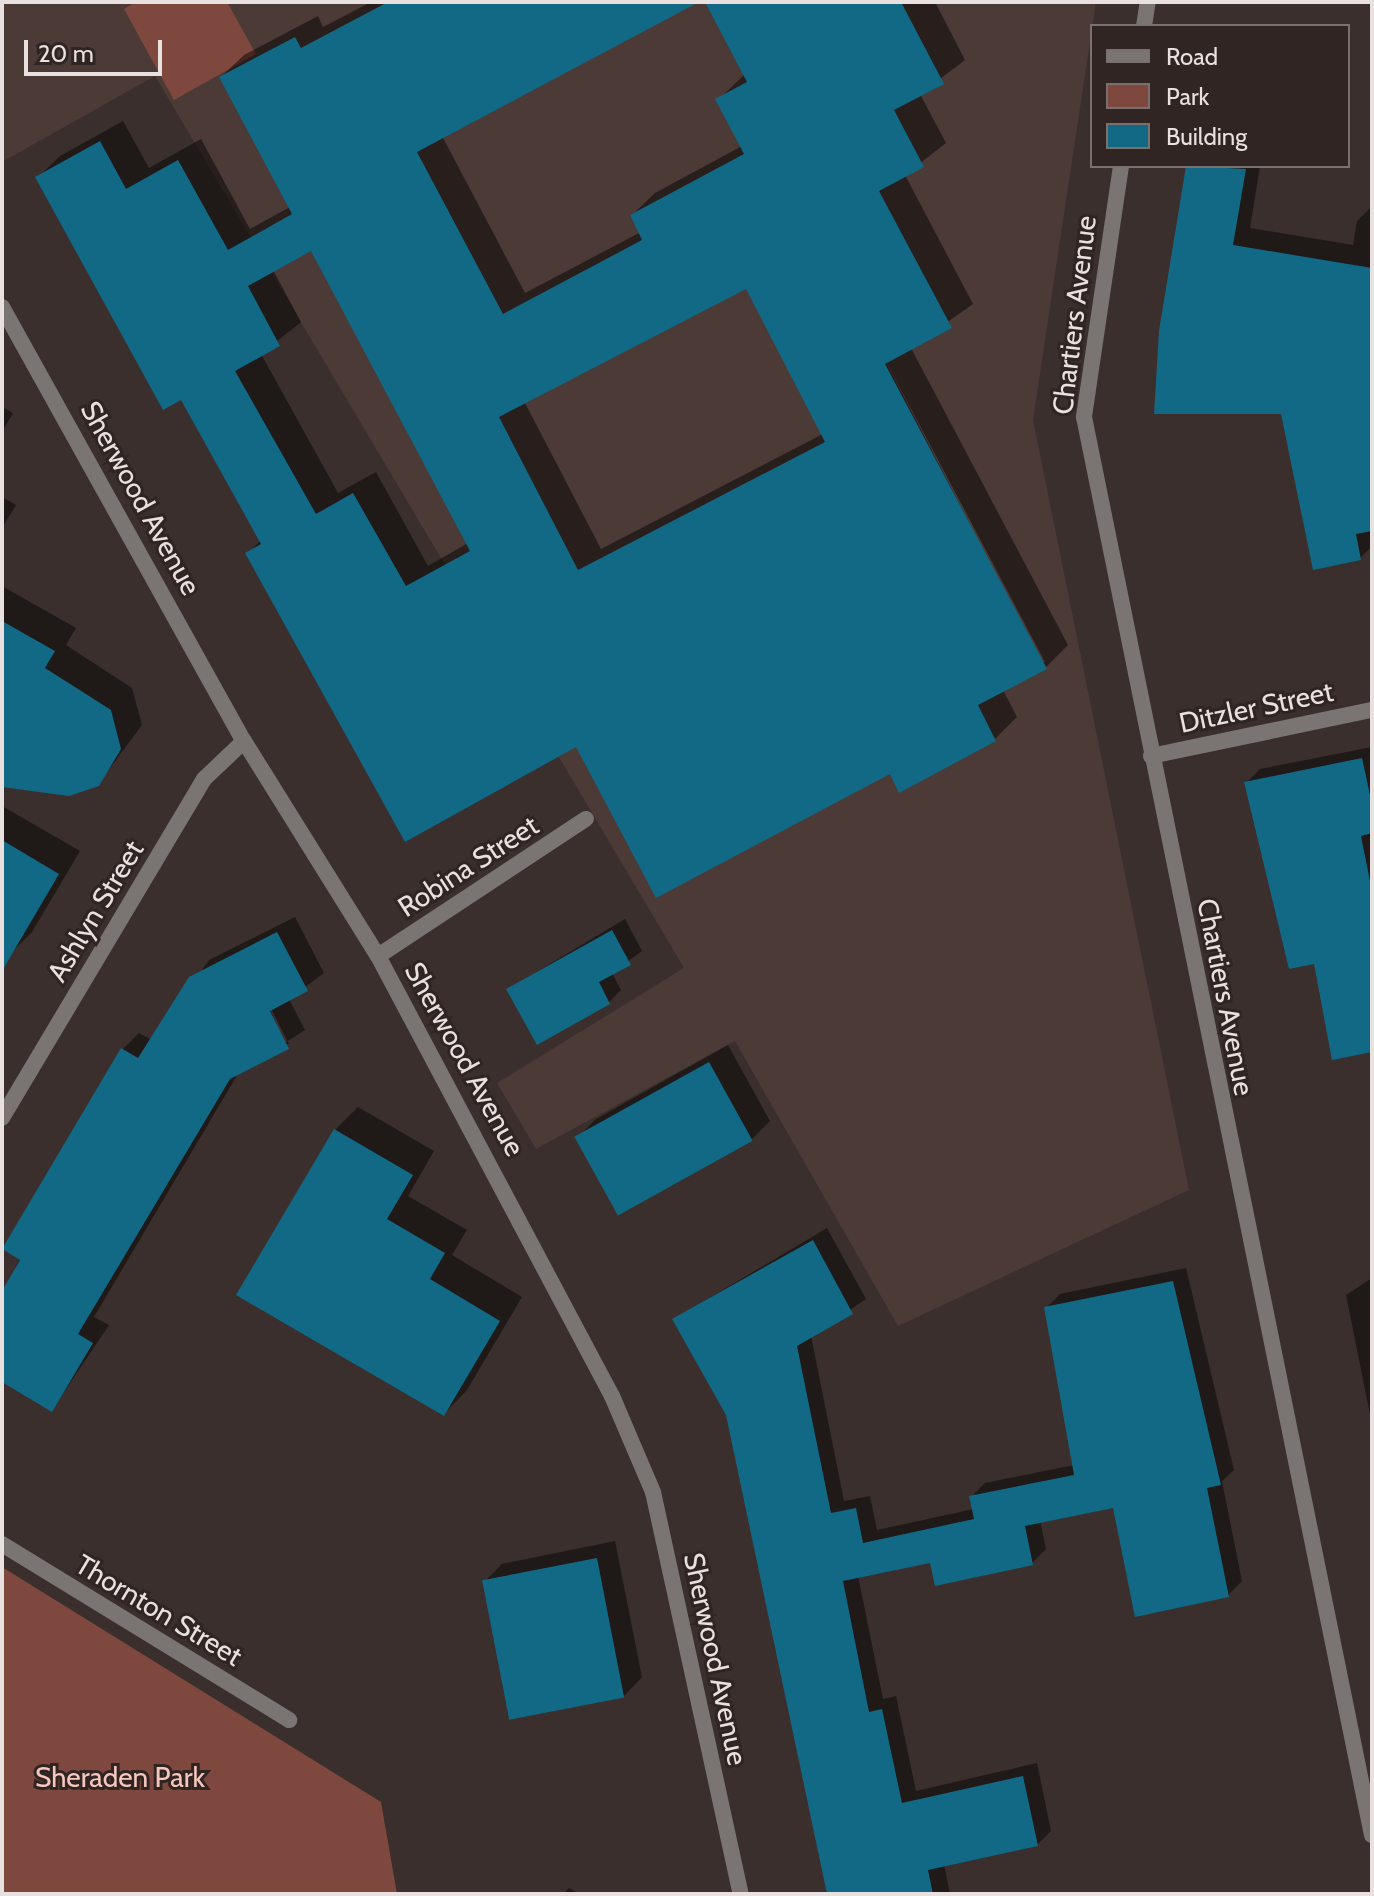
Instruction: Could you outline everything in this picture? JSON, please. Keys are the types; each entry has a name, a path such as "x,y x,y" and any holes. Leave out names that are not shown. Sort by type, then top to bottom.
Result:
{"street":[{"path":"1144,24 1148,2"},
{"name":"Chartiers Avenue","path":"1121,168 1084,417 1372,1835"},
{"name":"Sherwood Avenue","path":"2,307 244,741 378,956 511,1198 648,1481 741,1894"},
{"name":"Ditzler Street","path":"1151,756 1372,710"},
{"name":"Ashlyn Street","path":"2,1118 204,779 244,741"},
{"name":"Robina Street","path":"378,956 586,819"},
{"name":"Thornton Street","path":"2,1544 289,1720"}],"shaded area":[{"path":"2,2 1096,2 1093,24 1090,24 1090,42 1033,420 1189,1190 898,1326 735,1041 536,1149 497,1083 684,968 155,76 2,162"}],"green space":[{"path":"136,2 227,2 256,54 174,100 124,9"},
{"name":"Sheraden Park","path":"2,1567 381,1802 397,1894 2,1894"}],"building":[{"path":"388,2 699,2 417,152 503,314 642,240 630,215 744,154 715,99 747,82 705,2 901,2 944,84 894,110 924,167 879,191 952,328 885,364 1047,669 978,705 996,741 899,793 890,774 656,898 576,747 405,842 245,553 261,544 181,400 163,410 35,177 100,141 126,189 178,160 228,250 292,214 219,77 295,37 301,48","holes":["311,251 470,551 406,586 353,493 316,514 235,371 280,346 248,286","746,289 825,442 578,570 499,417"]},
{"path":"1186,168 1246,169 1233,245 1372,268 1372,531 1356,534 1361,560 1313,570 1281,414 1154,414 1159,331"},
{"path":"2,621 55,651 45,668 111,710 121,749 99,786 69,796 2,787"},
{"path":"1362,758 1372,804 1372,833 1361,836 1372,891 1372,1052 1332,1060 1314,964 1289,969 1244,782"},
{"path":"2,840 59,874 2,971"},
{"path":"612,930 631,965 599,982 610,1004 537,1045 506,989"},
{"path":"277,932 308,991 270,1011 289,1049 230,1079 78,1334 93,1343 52,1412 2,1382 2,1291 20,1260 2,1249 121,1048 138,1058 189,977"},
{"path":"709,1062 753,1141 618,1215 574,1137"},
{"path":"334,1129 413,1175 387,1219 445,1253 430,1279 500,1321 444,1416 236,1295"},
{"path":"813,1240 853,1314 797,1346 831,1513 856,1508 863,1543 974,1519 969,1496 1074,1475 1044,1307 1173,1281 1221,1485 1207,1488 1229,1597 1135,1617 1113,1508 1025,1526 1033,1565 935,1586 930,1563 843,1581 869,1712 882,1709 902,1803 1023,1776 1038,1846 928,1870 933,1894 827,1894 726,1415 672,1319"},
{"path":"597,1558 624,1697 509,1720 482,1580"}]}
